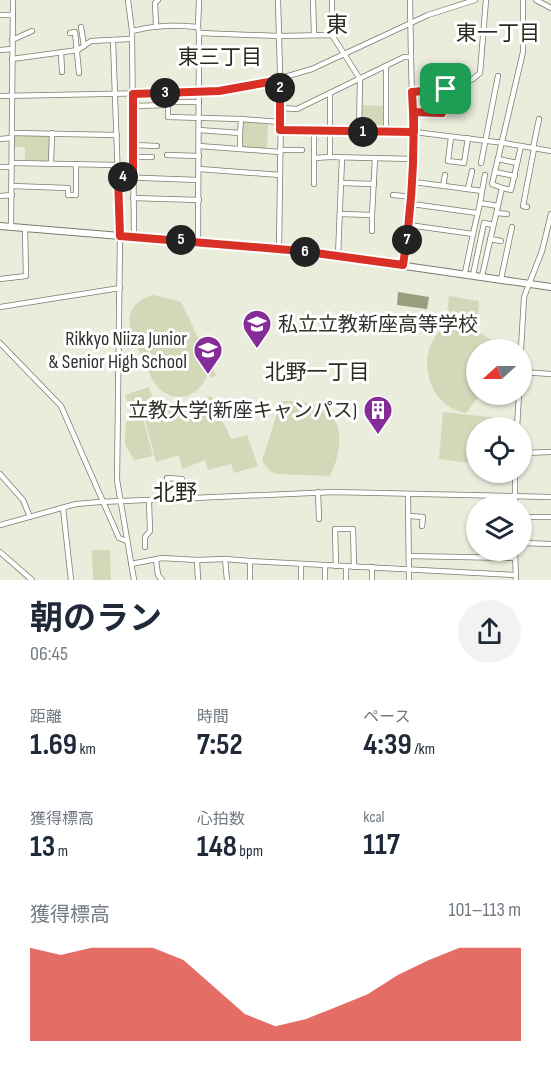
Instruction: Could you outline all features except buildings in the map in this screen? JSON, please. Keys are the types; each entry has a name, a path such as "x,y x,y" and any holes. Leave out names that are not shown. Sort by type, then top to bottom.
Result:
{"main road":[{"path":"0,226 279,249 465,273 551,287"}],"street":[{"path":"11,227 13,0"},
{"path":"128,0 132,31 130,39 134,106 134,237"},
{"path":"156,25 155,3 158,0"},
{"path":"198,241 199,0"},
{"path":"278,0 281,108 279,249"},
{"path":"313,0 314,35"},
{"path":"332,0 332,35 360,79 359,131"},
{"path":"403,265 414,182 410,0"},
{"path":"0,96 133,94 237,89 280,80 312,69 411,22 475,0"},
{"path":"412,92 446,89 473,79 480,73 486,0"},
{"path":"521,146 512,190 492,184 504,143 523,52 523,0"},
{"path":"536,0 551,8"},
{"path":"0,15 13,15"},
{"path":"132,31 156,25 279,36 332,35"},
{"path":"81,27 84,46"},
{"path":"12,40 32,32"},
{"path":"70,33 75,32 79,73"},
{"path":"12,59 78,50 91,40 130,39"},
{"path":"113,40 120,236 117,466 119,502 134,580"},
{"path":"0,50 12,49"},
{"path":"61,52 62,72"},
{"path":"281,108 297,109 386,66 411,57"},
{"path":"386,66 386,133"},
{"path":"481,163 498,76"},
{"path":"414,112 442,113 446,89"},
{"path":"330,93 330,157"},
{"path":"134,106 168,105 168,102 200,102"},
{"path":"168,105 168,117 199,116 280,122"},
{"path":"240,149 241,119"},
{"path":"527,207 523,206 539,120 545,122"},
{"path":"199,130 240,133"},
{"path":"280,130 414,132 485,140 551,151"},
{"path":"314,131 314,184"},
{"path":"0,139 52,133 117,135"},
{"path":"51,163 52,133"},
{"path":"536,135 543,136"},
{"path":"451,137 448,161 464,163 468,138"},
{"path":"133,145 157,146"},
{"path":"199,146 280,151 302,150"},
{"path":"167,155 198,156"},
{"path":"133,157 152,157"},
{"path":"314,158 413,159"},
{"path":"338,256 342,158"},
{"path":"372,231 375,158"},
{"path":"498,159 517,163"},
{"path":"0,167 51,163 118,165"},
{"path":"12,186 68,188 68,195 75,195 76,164"},
{"path":"199,169 280,175"},
{"path":"468,189 472,171"},
{"path":"495,172 515,176"},
{"path":"443,186 445,175"},
{"path":"465,273 485,175"},
{"path":"118,177 198,180"},
{"path":"414,182 482,191"},
{"path":"341,183 374,184"},
{"path":"482,276 502,188"},
{"path":"0,196 12,195"},
{"path":"393,195 412,197"},
{"path":"134,198 199,200"},
{"path":"480,203 507,214"},
{"path":"412,204 477,213"},
{"path":"340,214 372,215"},
{"path":"521,339 523,304 549,232 551,214"},
{"path":"473,275 484,223 494,225"},
{"path":"409,225 473,234"},
{"path":"501,279 512,227"},
{"path":"0,279 26,276 25,228"},
{"path":"490,239 501,241"},
{"path":"0,307 120,288"},
{"path":"0,344 61,406 118,538 127,541"},
{"path":"532,373 551,374"},
{"path":"532,453 551,452"},
{"path":"0,474 23,500 30,518"},
{"path":"168,501 167,478 182,479 184,500"},
{"path":"0,525 76,504 104,502 149,502 318,492 466,496"},
{"path":"318,492 318,519"},
{"path":"408,495 409,580"},
{"path":"532,497 551,497"},
{"path":"145,547 145,537 150,531 149,502"},
{"path":"63,508 71,580"},
{"path":"409,516 423,517 422,526"},
{"path":"532,517 551,517"},
{"path":"336,566 335,529 353,529 354,567"},
{"path":"532,543 551,544"},
{"path":"0,552 32,580"},
{"path":"409,556 466,557"},
{"path":"131,564 156,560 225,559 515,577 515,561"},
{"path":"225,559 227,580"},
{"path":"156,560 158,574 162,580"},
{"path":"197,560 198,580"},
{"path":"250,561 250,580"},
{"path":"301,564 301,580"},
{"path":"325,566 325,580"},
{"path":"346,567 346,580"},
{"path":"372,567 372,580"},
{"path":"479,573 479,580"}],"shaded area":[{"path":"359,105 386,106 386,133 359,131"},
{"path":"242,121 268,123 267,149 242,147"},
{"path":"15,135 51,135 49,161 25,160 25,147 13,147"},
{"path":"398,292 429,297 427,309 397,305"},
{"path":"154,295 181,302 216,375 211,378 208,373 201,387 189,395 175,397 158,387 151,378 132,334 130,315 134,306"},
{"path":"449,296 479,301 478,318 447,313"},
{"path":"460,321 490,339 466,339 466,405 472,405 466,413 450,407 438,396 430,382 427,367 429,351 435,337 445,327"},
{"path":"149,387 156,407 132,416 125,395"},
{"path":"211,396 231,439 247,435 258,466 234,473 231,464 208,470 205,460 182,469 179,455 156,462 144,416"},
{"path":"281,401 313,404 323,408 336,421 339,450 330,476 277,474 270,471 262,461"},
{"path":"443,412 487,417 466,417 466,463 439,459"},
{"path":"143,418 153,456 134,460 125,444 126,422"},
{"path":"92,550 110,550 111,580 93,580"}],"place":[{"name":"私立立教新座高等学校","path":"257,350"},
{"name":"Rikkyo Niiza Junior & Senior High School","path":"208,376"},
{"name":"立教大学(新座キャンパス)","path":"378,436"}],"district":[{"name":"東","path":"337,24"},
{"name":"東一丁目","path":"498,33"},
{"name":"東三丁目","path":"220,57"},
{"name":"北野一丁目","path":"317,372"},
{"name":"北野","path":"175,492"}],"route":[{"path":"446,89 412,92 414,112 414,132 413,159 414,182 403,265 301,251 120,236 118,177 133,176 133,94 219,91 280,80 280,130 386,133 414,132 414,112 442,113 446,89"}]}
